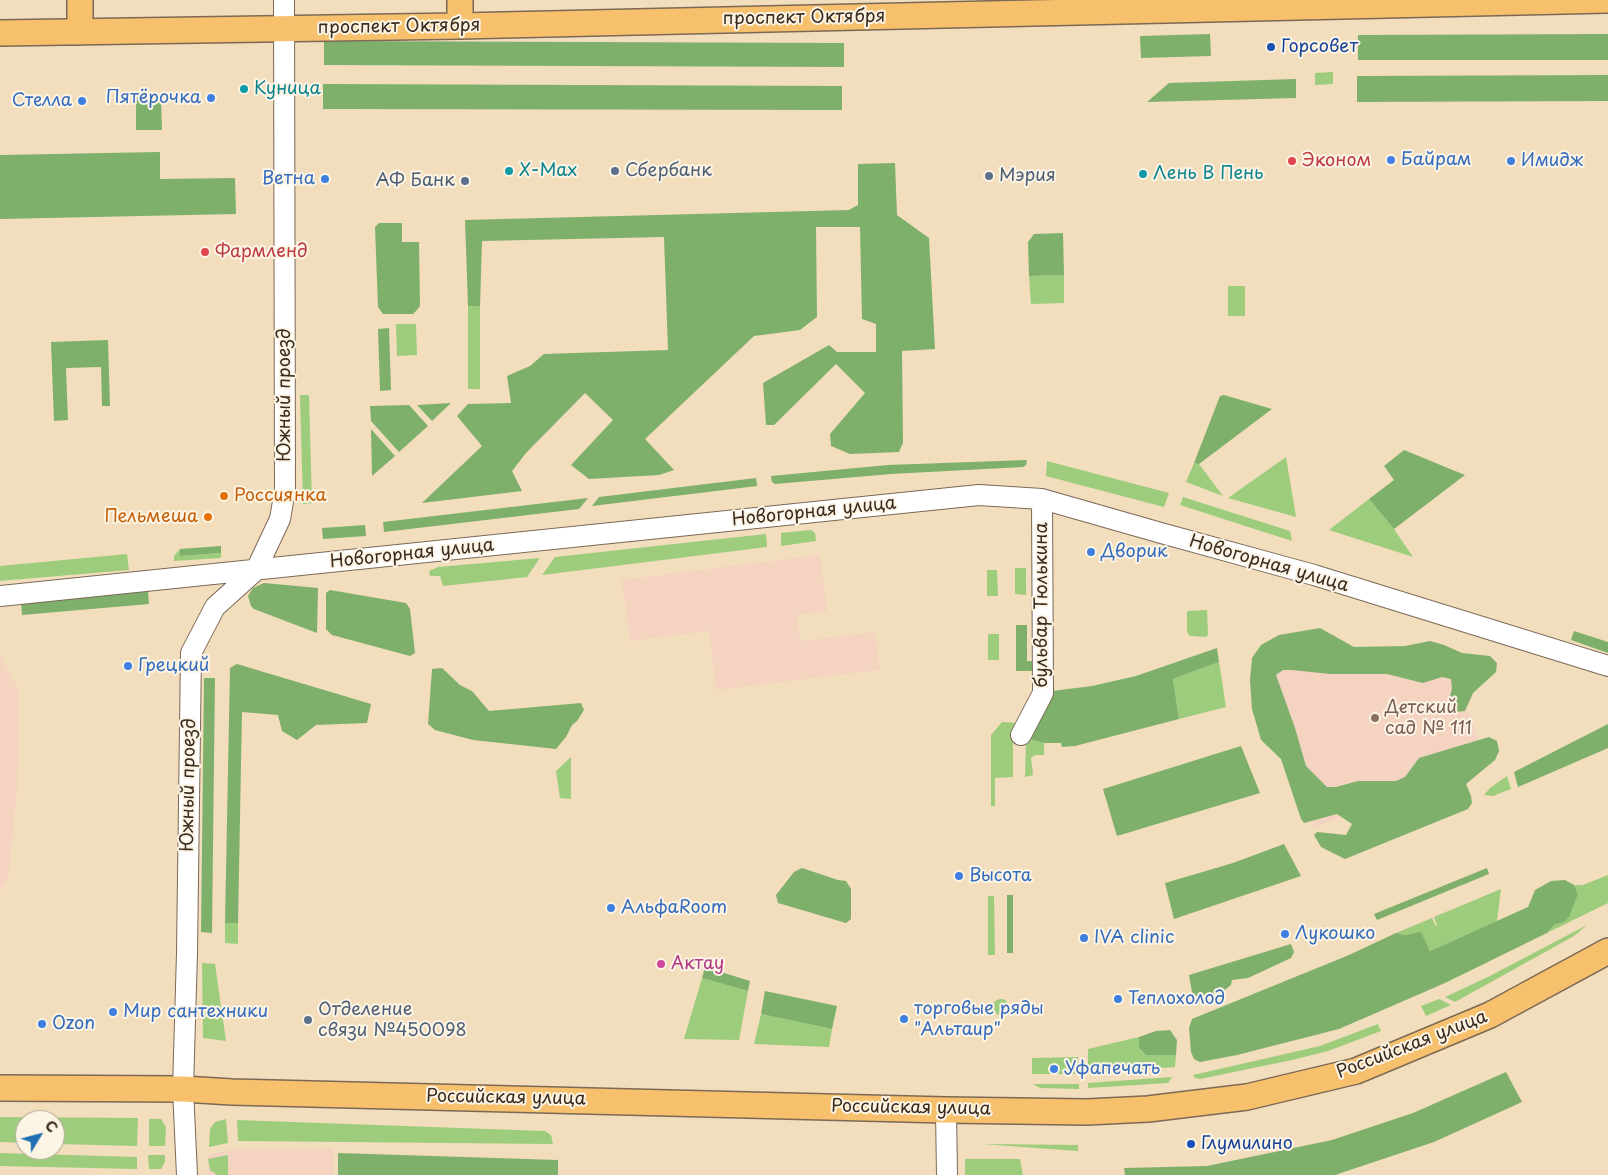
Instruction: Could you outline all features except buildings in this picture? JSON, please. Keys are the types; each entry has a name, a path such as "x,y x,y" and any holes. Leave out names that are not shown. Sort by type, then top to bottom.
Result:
{"main road":[{"path":"80,0 80,32"},
{"path":"460,0 460,26"},
{"name":"проспект Октября","path":"0,33 460,26 1608,0"},
{"name":"Российская улица","path":"0,1088 183,1089 232,1092 946,1110 1086,1112 1148,1109 1247,1097 1356,1071 1490,1015 1608,951"}],"street":[{"name":"Южный проезд","path":"186,1175 183,1089 187,953 191,653 215,607 256,570 280,519 285,490 284,0"},
{"name":"Новогорная улица","path":"0,596 979,495 1042,499 1314,575 1608,666"},
{"name":"бульвар Тюлькина","path":"1021,735 1043,693 1042,499"},
{"path":"946,1110 947,1175"}],"shaded area":[{"path":"820,555 827,611 797,615 800,641 875,632 880,670 716,690 709,631 630,641 622,580"},
{"name":"Детский сад № 111","path":"1258,653 1453,670 1488,766 1314,827"},
{"path":"0,656 19,691 17,792 8,878 0,891"},
{"path":"235,1149 333,1149 333,1175 208,1175 208,1155"}],"green space":[{"path":"1210,34 1211,56 1141,58 1140,36"},
{"path":"1608,34 1608,60 1358,60 1358,35"},
{"path":"324,41 844,43 844,67 324,65"},
{"path":"1333,72 1333,84 1315,85 1315,73"},
{"path":"1608,75 1608,101 1357,102 1357,76"},
{"path":"1296,79 1296,98 1147,102 1169,83"},
{"path":"323,84 842,86 842,110 323,109"},
{"path":"136,97 161,97 162,130 136,130"},
{"path":"160,152 160,179 235,178 236,214 0,219 0,155"},
{"path":"895,163 897,215 929,238 935,349 902,351 903,443 899,452 850,454 831,446 830,434 865,393 836,364 774,425 766,425 763,383 829,345 837,352 876,352 876,324 862,319 860,227 816,227 817,317 800,330 754,336 645,439 674,470 659,475 589,479 571,465 613,420 585,393 526,453 512,471 522,491 422,503 482,446 457,416 468,404 511,403 507,376 530,366 544,354 668,350 664,237 482,241 480,306 468,306 465,220 849,210 858,205 858,164"},
{"path":"379,223 402,223 402,242 419,242 420,306 413,314 383,314 378,307 375,227"},
{"path":"1063,233 1064,275 1029,276 1028,242 1034,234"},
{"path":"1064,275 1064,303 1031,304 1029,276"},
{"path":"1228,286 1245,286 1245,316 1228,316"},
{"path":"468,306 480,306 480,389 468,389"},
{"path":"396,324 416,324 417,355 397,356"},
{"path":"389,328 391,390 380,391 378,329"},
{"path":"108,340 110,406 102,406 101,367 66,368 68,420 54,421 51,342"},
{"path":"300,395 309,395 312,503 303,504"},
{"path":"1224,395 1272,409 1199,464 1194,463 1220,396"},
{"path":"451,403 432,421 417,405"},
{"path":"409,405 428,426 399,452 371,421 370,406"},
{"path":"371,429 395,456 372,476"},
{"path":"1404,450 1465,475 1394,529 1369,499 1394,480 1384,466"},
{"path":"1286,457 1296,517 1228,498"},
{"path":"1027,460 1026,465 1023,467 891,474 775,484 772,482 771,476 888,465"},
{"path":"1047,461 1169,493 1164,507 1046,476"},
{"path":"1194,463 1199,464 1223,496 1186,482"},
{"path":"756,478 757,486 592,506 599,497"},
{"path":"1183,497 1290,531 1292,541 1180,505"},
{"path":"588,498 579,509 384,532 383,522"},
{"path":"1369,499 1394,529 1413,557 1329,530"},
{"path":"365,525 366,536 323,539 322,528"},
{"path":"811,530 815,533 816,541 781,546 781,533"},
{"path":"766,534 767,547 542,575 555,557"},
{"path":"221,546 221,553 180,556 180,549"},
{"path":"180,549 181,556 221,553 221,558 174,561 174,556"},
{"path":"127,554 129,570 0,581 0,566"},
{"path":"540,558 527,577 443,586 440,576 430,576 429,571 438,567"},
{"path":"1015,568 1026,568 1026,595 1015,594"},
{"path":"987,570 997,570 998,596 987,596"},
{"path":"264,583 318,588 317,633 254,609 248,596 253,588"},
{"path":"148,590 149,604 22,615 21,602"},
{"path":"330,590 406,603 410,609 415,653 410,656 332,635 326,629 326,593"},
{"path":"1207,610 1208,635 1206,637 1190,636 1187,632 1187,611"},
{"path":"1016,625 1027,625 1027,661 1036,661 1036,671 1016,671"},
{"path":"1320,628 1354,647 1405,646 1430,641 1462,653 1490,656 1497,663 1496,672 1473,693 1465,711 1455,712 1448,706 1452,688 1451,679 1442,677 1423,683 1387,674 1330,674 1283,670 1276,675 1306,766 1327,787 1336,787 1358,781 1396,781 1405,777 1419,758 1489,737 1497,741 1499,751 1495,760 1466,784 1472,803 1468,809 1345,859 1321,847 1314,835 1317,832 1346,835 1352,824 1337,814 1304,823 1301,819 1281,759 1261,740 1252,709 1250,680 1252,658 1261,645 1279,635"},
{"path":"1574,631 1608,642 1608,653 1571,640"},
{"path":"988,634 999,634 999,660 988,660"},
{"path":"1217,648 1219,662 1173,679 1179,719 1075,746 1062,747 1061,743 1044,743 1026,738 1052,691 1092,686 1136,676"},
{"path":"1219,662 1226,707 1179,719 1173,679"},
{"path":"237,664 371,704 367,723 316,725 297,740 282,731 278,715 242,712 238,923 225,923 230,668"},
{"path":"442,668 460,685 472,691 489,711 581,703 584,710 556,749 473,740 435,730 428,724 432,669"},
{"path":"204,678 215,678 212,933 201,932"},
{"path":"1002,722 1016,723 1013,740 1013,777 995,778 995,806 991,806 991,735"},
{"path":"1608,724 1608,748 1518,787 1514,772"},
{"path":"1026,738 1044,743 1044,755 1035,755 1031,758 1033,775 1025,777"},
{"path":"1241,746 1260,793 1117,836 1103,789"},
{"path":"571,757 571,799 560,798 556,771"},
{"path":"1507,776 1511,789 1493,796 1484,795 1490,788"},
{"path":"1284,844 1301,876 1174,919 1165,883 1233,863"},
{"path":"802,868 846,881 851,889 851,919 846,923 778,903 776,895 794,872"},
{"path":"1487,868 1489,874 1377,920 1374,914"},
{"path":"1608,875 1608,903 1547,933 1554,925 1564,922 1578,894 1574,885 1583,885"},
{"path":"1565,880 1574,885 1578,894 1569,917 1564,922 1554,925 1547,933 1445,983 1339,1029 1237,1055 1200,1062 1194,1059 1191,1052 1189,1028 1192,1019 1349,955 1396,933 1406,935 1421,932 1430,951 1528,907 1535,890 1551,881"},
{"path":"1501,889 1497,921 1430,951 1421,933 1406,935 1396,933 1432,918 1436,926 1434,917"},
{"path":"1007,895 1013,895 1013,953 1007,953"},
{"path":"988,896 994,896 995,955 988,955"},
{"path":"225,923 238,923 238,944 225,943"},
{"path":"1587,925 1574,936 1455,1002 1445,997 1488,977"},
{"path":"1291,944 1294,952 1291,958 1248,978 1232,980 1231,985 1221,993 1193,998 1189,975"},
{"path":"202,963 215,964 226,1041 203,1038"},
{"path":"705,967 750,981 748,991 702,978"},
{"path":"702,978 748,991 739,1040 684,1039"},
{"path":"765,991 837,1006 832,1029 761,1014"},
{"path":"998,999 1004,999 1009,1004 1007,1013 998,1015 993,1010 993,1004"},
{"path":"1439,999 1451,1005 1426,1016 1421,1006"},
{"path":"761,1014 832,1029 829,1047 754,1044"},
{"path":"1378,1024 1381,1031 1328,1051 1200,1079 1195,1078 1193,1075 1320,1046"},
{"path":"1170,1030 1177,1040 1176,1055 1146,1055 1139,1048 1139,1037 1156,1031"},
{"path":"1139,1037 1139,1048 1146,1055 1176,1055 1175,1067 1088,1073 1088,1049"},
{"path":"1078,1057 1078,1072 1075,1074 1032,1074 1032,1058"},
{"path":"1506,1072 1522,1102 1434,1142 1335,1175 1125,1175 1124,1168 1207,1166 1332,1140 1413,1113"},
{"path":"1172,1077 1168,1083 1088,1088 1088,1083"},
{"path":"1033,1084 1079,1084 1079,1089 1040,1088"},
{"path":"0,1117 15,1117 15,1143 0,1142"},
{"path":"65,1117 138,1118 137,1146 65,1144"},
{"path":"149,1119 161,1119 166,1127 165,1146 149,1146"},
{"path":"226,1119 228,1143 209,1147 210,1129 215,1122"},
{"path":"237,1120 545,1131 551,1135 553,1144 238,1141"},
{"path":"982,1144 1078,1145 1078,1151"},
{"path":"0,1153 15,1153 15,1160 65,1160 65,1155 137,1157 137,1169 0,1166"},
{"path":"338,1153 558,1160 558,1175 338,1175"},
{"path":"148,1155 165,1155 165,1162 161,1169 149,1169"},
{"path":"228,1155 228,1175 217,1175 210,1170 208,1159"},
{"path":"965,1159 1020,1159 1023,1175 965,1175"}],"place":[{"name":"Горсовет","path":"1271,47"},
{"name":"Куница","path":"244,89"},
{"name":"Пятёрочка","path":"211,98"},
{"name":"Стелла","path":"82,101"},
{"name":"Байрам","path":"1391,160"},
{"name":"Эконом","path":"1292,161"},
{"name":"Имидж","path":"1511,161"},
{"name":"X-Max","path":"509,171"},
{"name":"Сбербанк","path":"615,171"},
{"name":"Лень В Пень","path":"1143,174"},
{"name":"Мэрия","path":"989,176"},
{"name":"Ветна","path":"325,179"},
{"name":"АФ Банк","path":"465,181"},
{"name":"Фармленд","path":"205,252"},
{"name":"Россиянка","path":"224,496"},
{"name":"Пельмеша","path":"208,517"},
{"name":"Дворик","path":"1091,552"},
{"name":"Грецкий","path":"128,666"},
{"name":"Детский сад № 111","path":"1375,718"},
{"name":"Высота","path":"959,876"},
{"name":"АльфаRoom","path":"611,908"},
{"name":"Лукошко","path":"1285,934"},
{"name":"IVA clinic","path":"1084,938"},
{"name":"Актау","path":"661,964"},
{"name":"Теплохолод","path":"1118,999"},
{"name":"Мир сантехники","path":"113,1012"},
{"name":"торговые ряды \"Альтаир\"","path":"904,1019"},
{"name":"Отделение связи №450098","path":"308,1020"},
{"name":"Ozon","path":"42,1024"},
{"name":"Уфапечать","path":"1054,1069"},
{"name":"Глумилино","path":"1191,1144"}]}
